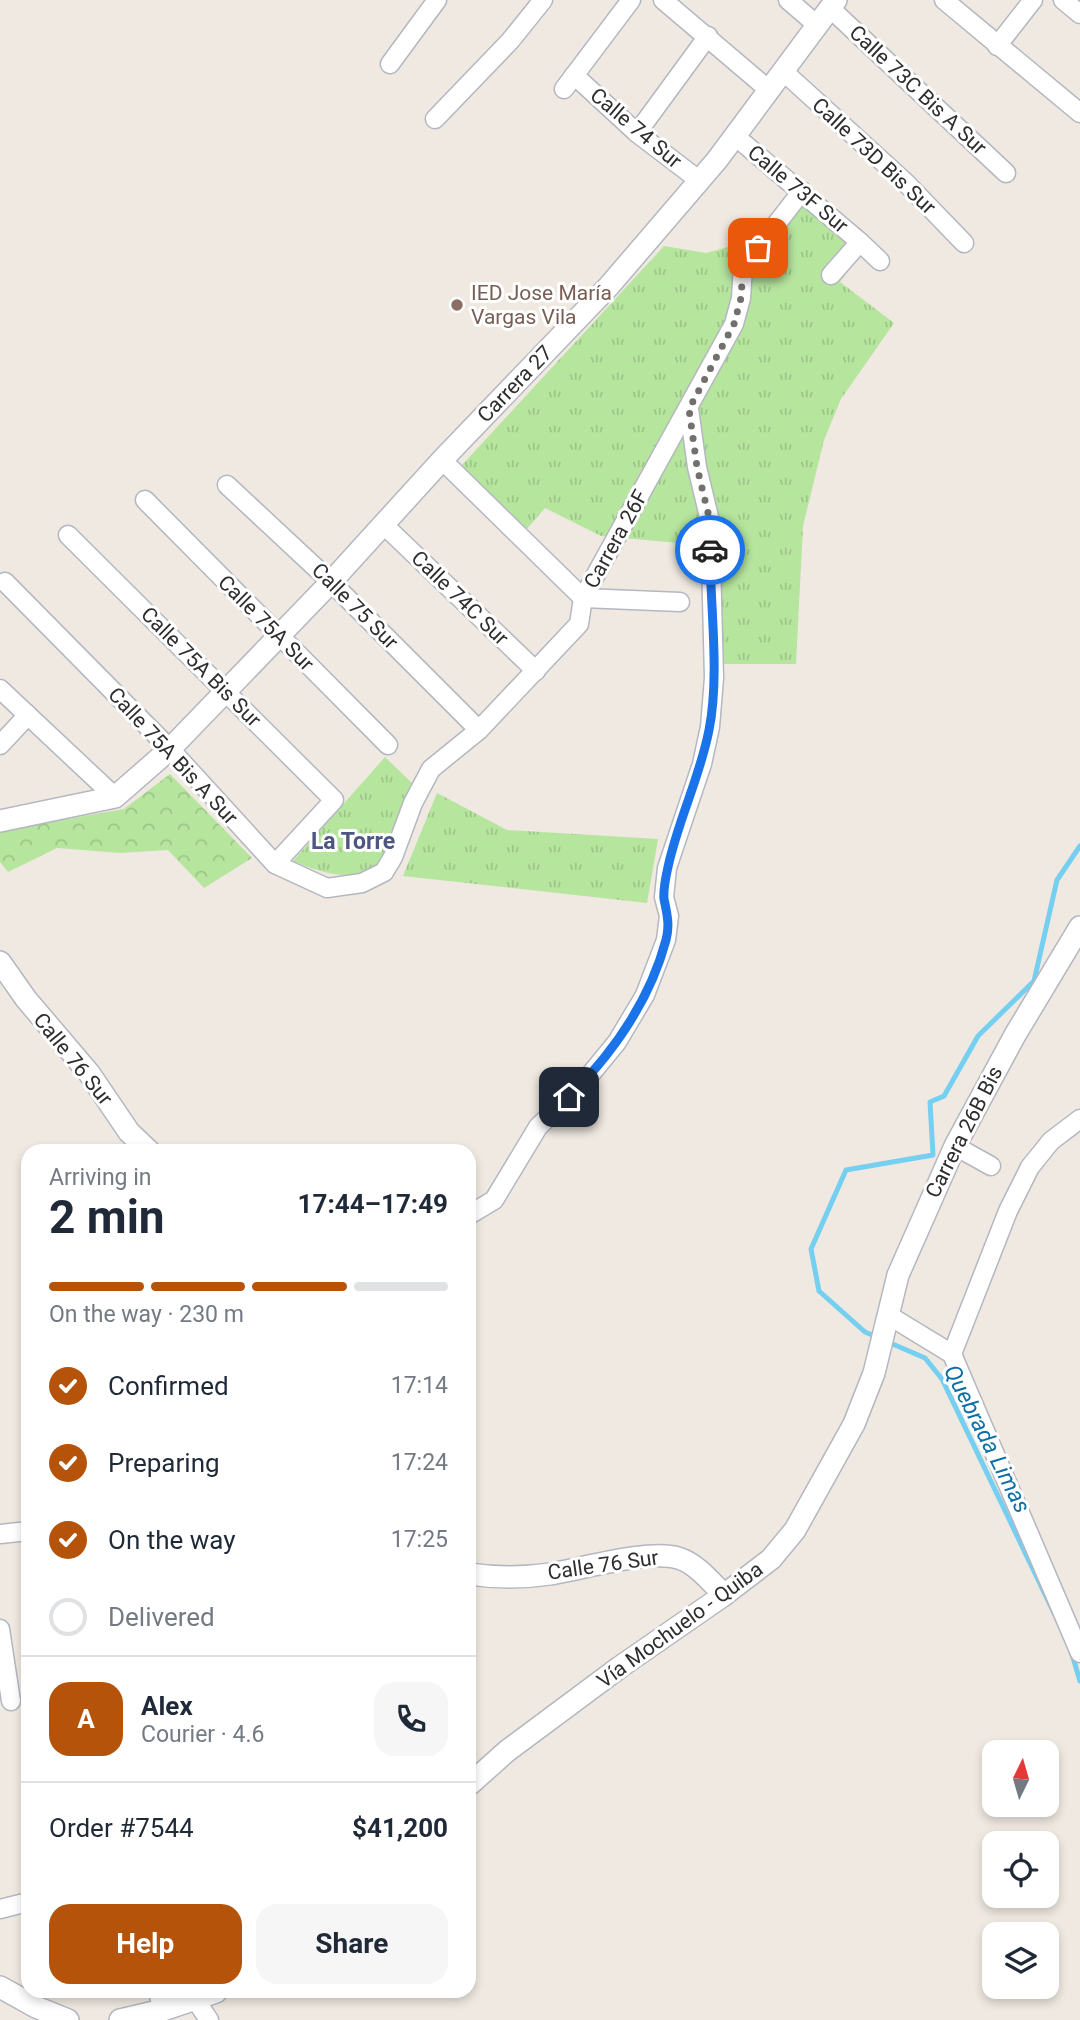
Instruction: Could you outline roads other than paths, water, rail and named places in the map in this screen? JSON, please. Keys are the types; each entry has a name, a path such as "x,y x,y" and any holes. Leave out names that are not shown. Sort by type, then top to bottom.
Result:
{"street":[{"path":"390,64 437,0"},
{"path":"435,118 510,41 543,0"},
{"name":"Calle 74 Sur","path":"631,0 569,82 700,181"},
{"path":"663,0 769,90"},
{"path":"788,0 817,25"},
{"path":"944,0 1080,113"},
{"path":"997,46 1033,0"},
{"path":"1063,0 1080,14"},
{"name":"Carrera 27","path":"115,796 170,749 609,286 700,181 833,4"},
{"name":"Calle 73C Bis A Sur","path":"833,4 1006,173"},
{"path":"637,133 708,36"},
{"name":"Calle 73D Bis Sur","path":"783,71 906,183 964,243"},
{"name":"Calle 73F Sur","path":"735,136 860,242 831,275"},
{"name":"Carrera 26F","path":"362,883 384,872 394,857 413,803 431,769 479,730 579,624 583,598 734,324 741,298 743,267 802,191"},
{"path":"860,242 880,261"},
{"path":"476,1211 494,1200 538,1127 585,1082 617,1042 645,995 666,940 669,916 664,897 667,868 702,764 710,727 714,678 710,521 697,467 689,409"},
{"path":"442,460 583,598 680,601"},
{"name":"Calle 75 Sur","path":"227,485 331,582 479,730"},
{"name":"Calle 75A Sur","path":"145,500 388,745"},
{"name":"Calle 74C Sur","path":"384,525 537,671"},
{"name":"Calle 75A Bis Sur","path":"68,535 334,800 275,864"},
{"name":"Calle 75A Bis A Sur","path":"5,582 170,749 275,864 327,888 362,883"},
{"path":"0,689 115,796"},
{"path":"0,745 28,715"},
{"path":"0,821 115,796"},
{"name":"Carrera 26B Bis","path":"880,1351 898,1275 955,1146 1015,1035 1080,927"},
{"name":"Calle 76 Sur","path":"0,962 26,999 89,1073 129,1132 142,1144"},
{"path":"952,1354 1008,1211 1030,1167 1051,1141 1080,1119"},
{"path":"955,1146 991,1166"},
{"path":"887,1322 952,1354 1080,1653"},
{"name":"Vía Mochuelo - Quiba","path":"476,1779 507,1751 771,1559 795,1530 854,1424 880,1351"},
{"path":"0,1534 21,1532"},
{"name":"Calle 76 Sur","path":"476,1575 493,1578 548,1574 621,1560 665,1555 681,1558 699,1570 724,1595"},
{"path":"0,1629 13,1701"},
{"path":"0,1909 21,1904"},
{"path":"0,1987 36,2007 68,2020"},
{"path":"120,2020 161,2001 200,1998"},
{"path":"195,2000 209,2020"}],"waterway":[{"name":"Quebrada Limas","path":"879,1338 865,1332 819,1291 811,1249 846,1170 933,1155 930,1102 944,1096 978,1036 1034,981 1057,880 1080,846"},
{"name":"Quebrada Limas","path":"888,1342 925,1358 942,1379 1054,1613"},
{"name":"Quebrada Limas","path":"1071,1651 1080,1681"}],"place":[{"name":"IED Jose María Vargas Vila","path":"457,305"}],"district":[{"name":"La Torre","path":"353,841"}]}
